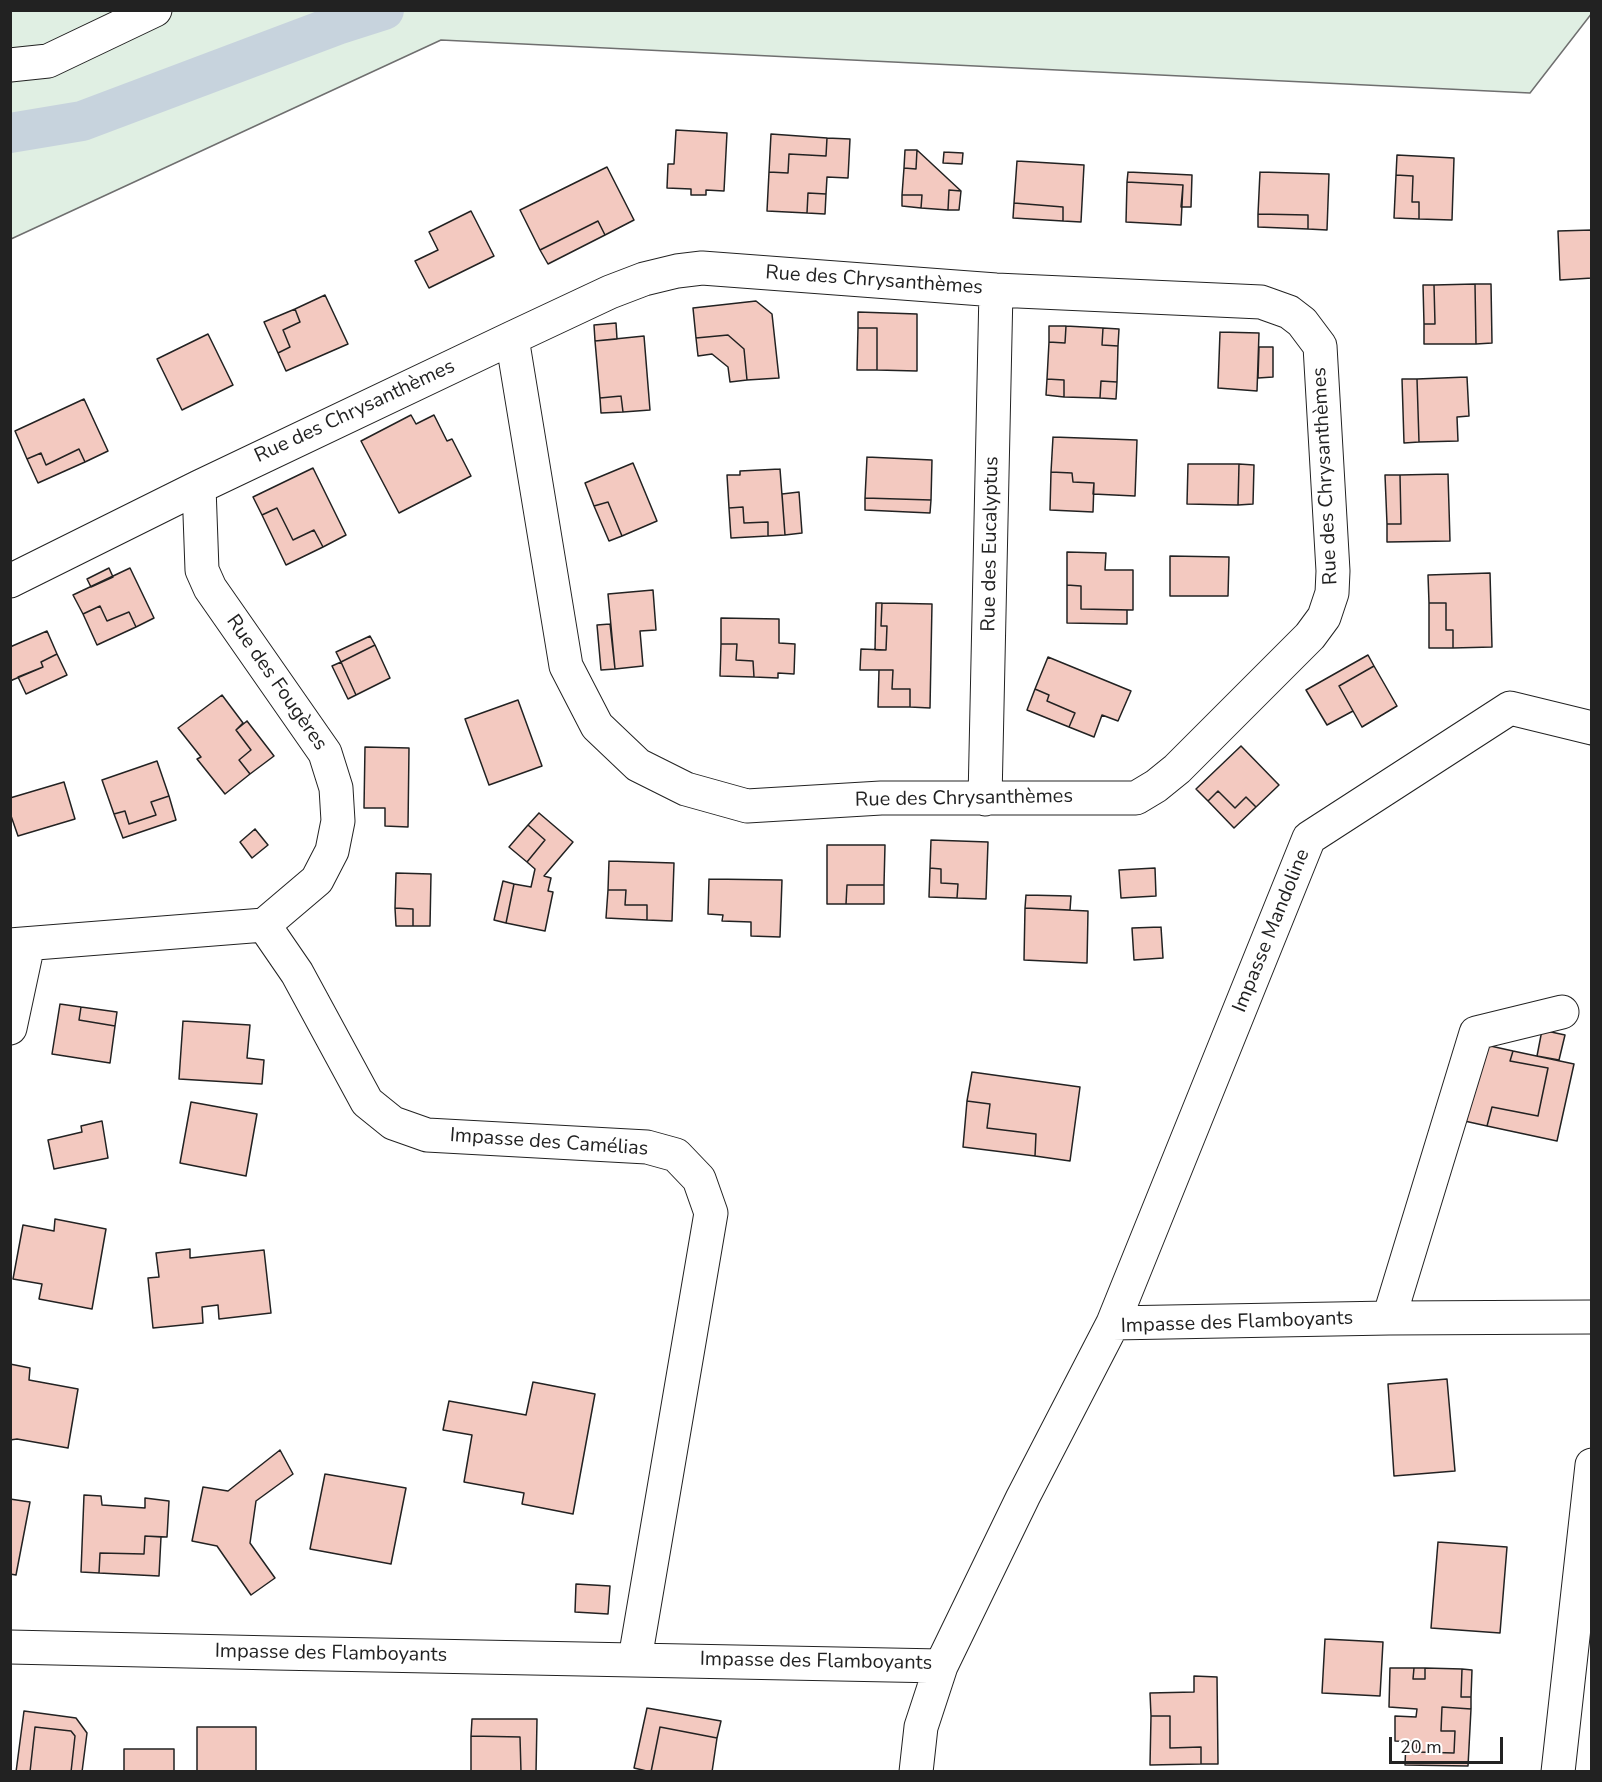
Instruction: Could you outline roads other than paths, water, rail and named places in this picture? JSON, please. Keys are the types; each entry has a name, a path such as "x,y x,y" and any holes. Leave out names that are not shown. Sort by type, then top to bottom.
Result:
{"street":[{"path":"10,65 48,61 155,10"},
{"name":"Rue des Chrysanthèmes","path":"10,581 199,487 512,338 610,292 644,279 702,268 996,290 1262,302 1289,312 1302,322 1320,346 1333,571 1332,593 1324,617 1310,636 1177,769 1136,798 882,798 747,806 686,789 638,765 597,726 566,666 512,338"},
{"name":"Rue des Eucalyptus","path":"986,799 996,290"},
{"name":"Rue des Fougères","path":"199,487 202,570 210,588 326,753 336,788 338,821 336,831 332,850 317,880 264,925"},
{"name":"Impasse Mandoline","path":"1113,1323 1309,838 1510,708 1592,728"},
{"path":"10,1028 19,945 264,925"},
{"name":"Impasse des Camélias","path":"264,925 297,973 367,1102 393,1123 427,1135 647,1147 676,1155 699,1179 711,1213 635,1659"},
{"path":"1389,1318 1476,1034 1562,1012"},
{"name":"Impasse des Flamboyants","path":"10,1647 941,1666 1023,1497 1113,1323 1592,1317"},
{"path":"1558,1772 1592,1465"},
{"path":"916,1772 921,1727 941,1666"}],"waterway":[{"path":"10,133 82,121 337,25 384,10"}]}
